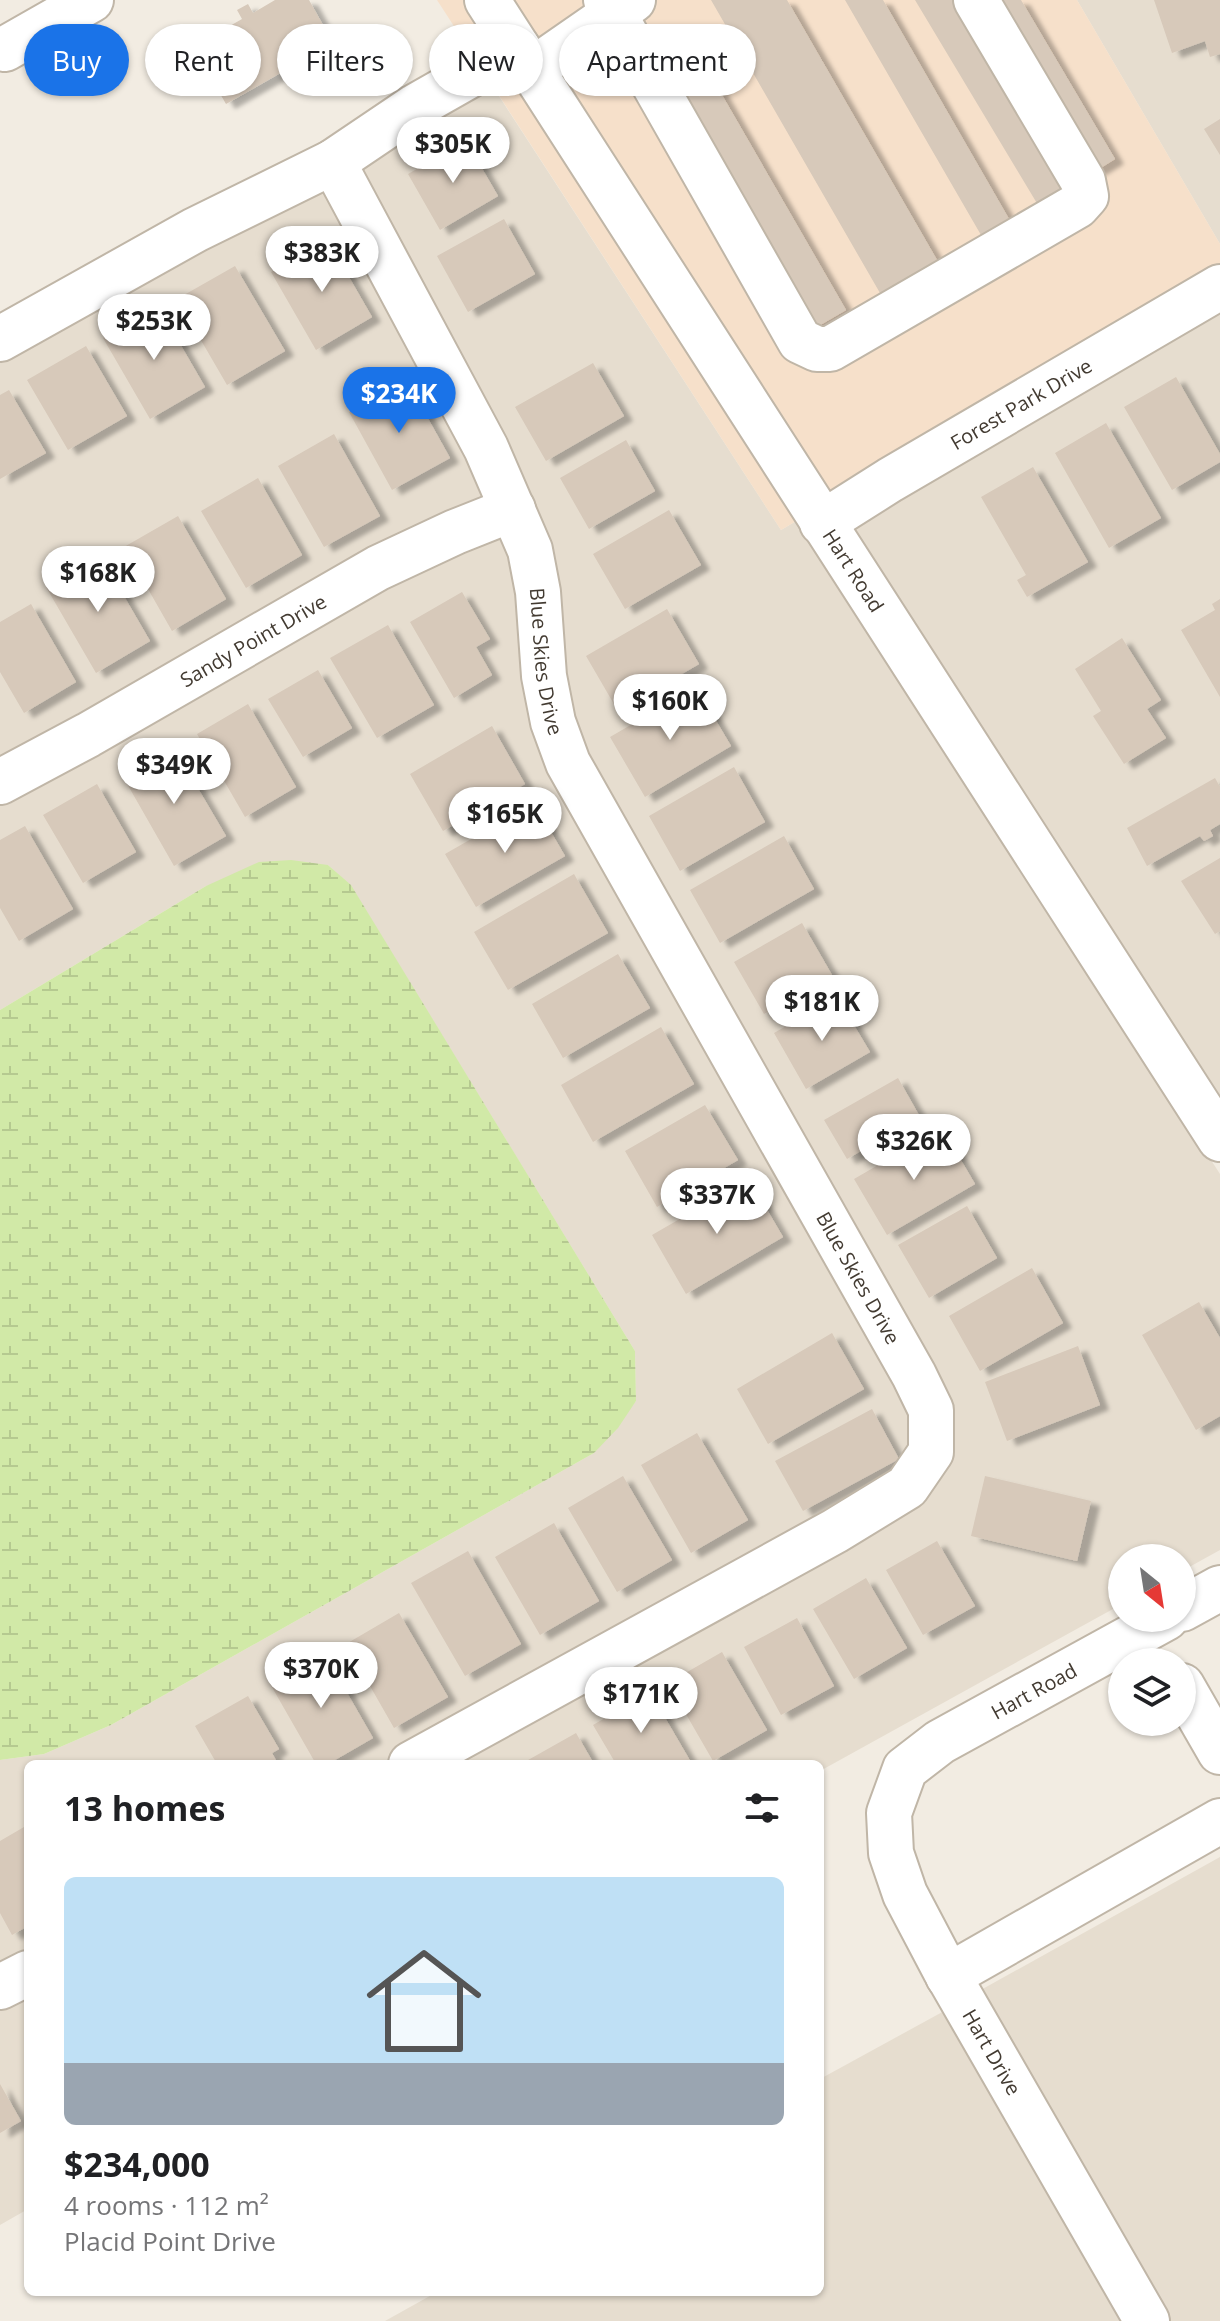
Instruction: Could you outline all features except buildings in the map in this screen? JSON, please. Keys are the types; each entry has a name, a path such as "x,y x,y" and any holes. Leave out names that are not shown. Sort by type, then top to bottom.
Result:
{"street":[{"path":"5,49 91,0"},
{"name":"Hart Road","path":"487,0 502,24"},
{"path":"543,48 618,4 800,341 817,349 830,349 1077,206 1086,196 1083,181 976,0"},
{"name":"Hart Road","path":"543,87 1220,1139"},
{"path":"0,339 195,230 333,162 416,106 439,96"},
{"name":"Blue Skies Drive","path":"333,162 486,448 530,550 538,592 544,676 553,722 568,763 931,1410 931,1452 907,1487 418,1760"},
{"name":"Forest Park Drive","path":"822,523 1220,287"},
{"name":"Sandy Point Drive","path":"0,782 88,735 378,568 513,509"},
{"name":"Hart Road","path":"1196,1606 1220,1588"},
{"name":"Hart Road","path":"905,1769 940,1742 1160,1632"},
{"path":"1196,1710 1220,1752"},
{"name":"Hart Drive","path":"905,1769 889,1813 891,1853 905,1894 948,1976 1147,2321"},
{"path":"948,1976 1220,1821"},
{"path":"0,1987 24,1975"}],"shaded area":[{"path":"437,0 464,0 479,24 453,24"},
{"path":"509,0 1077,0 1220,244 1220,279 831,501 571,96 756,96 756,24 559,24 559,78 543,53 543,24 524,24"},
{"path":"1077,0 1220,0 1220,244"},
{"path":"434,96 499,96 781,530 798,520 1220,1174 1220,1550 1196,1563 1196,1544 1108,1544 1108,1612 824,1769 824,1760 24,1760 24,2211 0,2225 0,1760 44,1754 111,1725 594,1453 636,1401 635,1351 351,886 328,865 206,886 0,1010 0,333"},
{"path":"499,96 526,96 798,520 781,530"},
{"path":"1220,279 1220,1104 831,501"},
{"path":"1220,1857 1220,2321 1170,2321 979,1991"},
{"path":"946,2010 1126,2321 385,2321 430,2296 824,2296 824,2077"}],"green space":[{"path":"291,860 328,865 351,885 635,1351 636,1401 618,1428 594,1453 111,1725 44,1754 0,1760 0,1010 206,886 259,862"}]}
